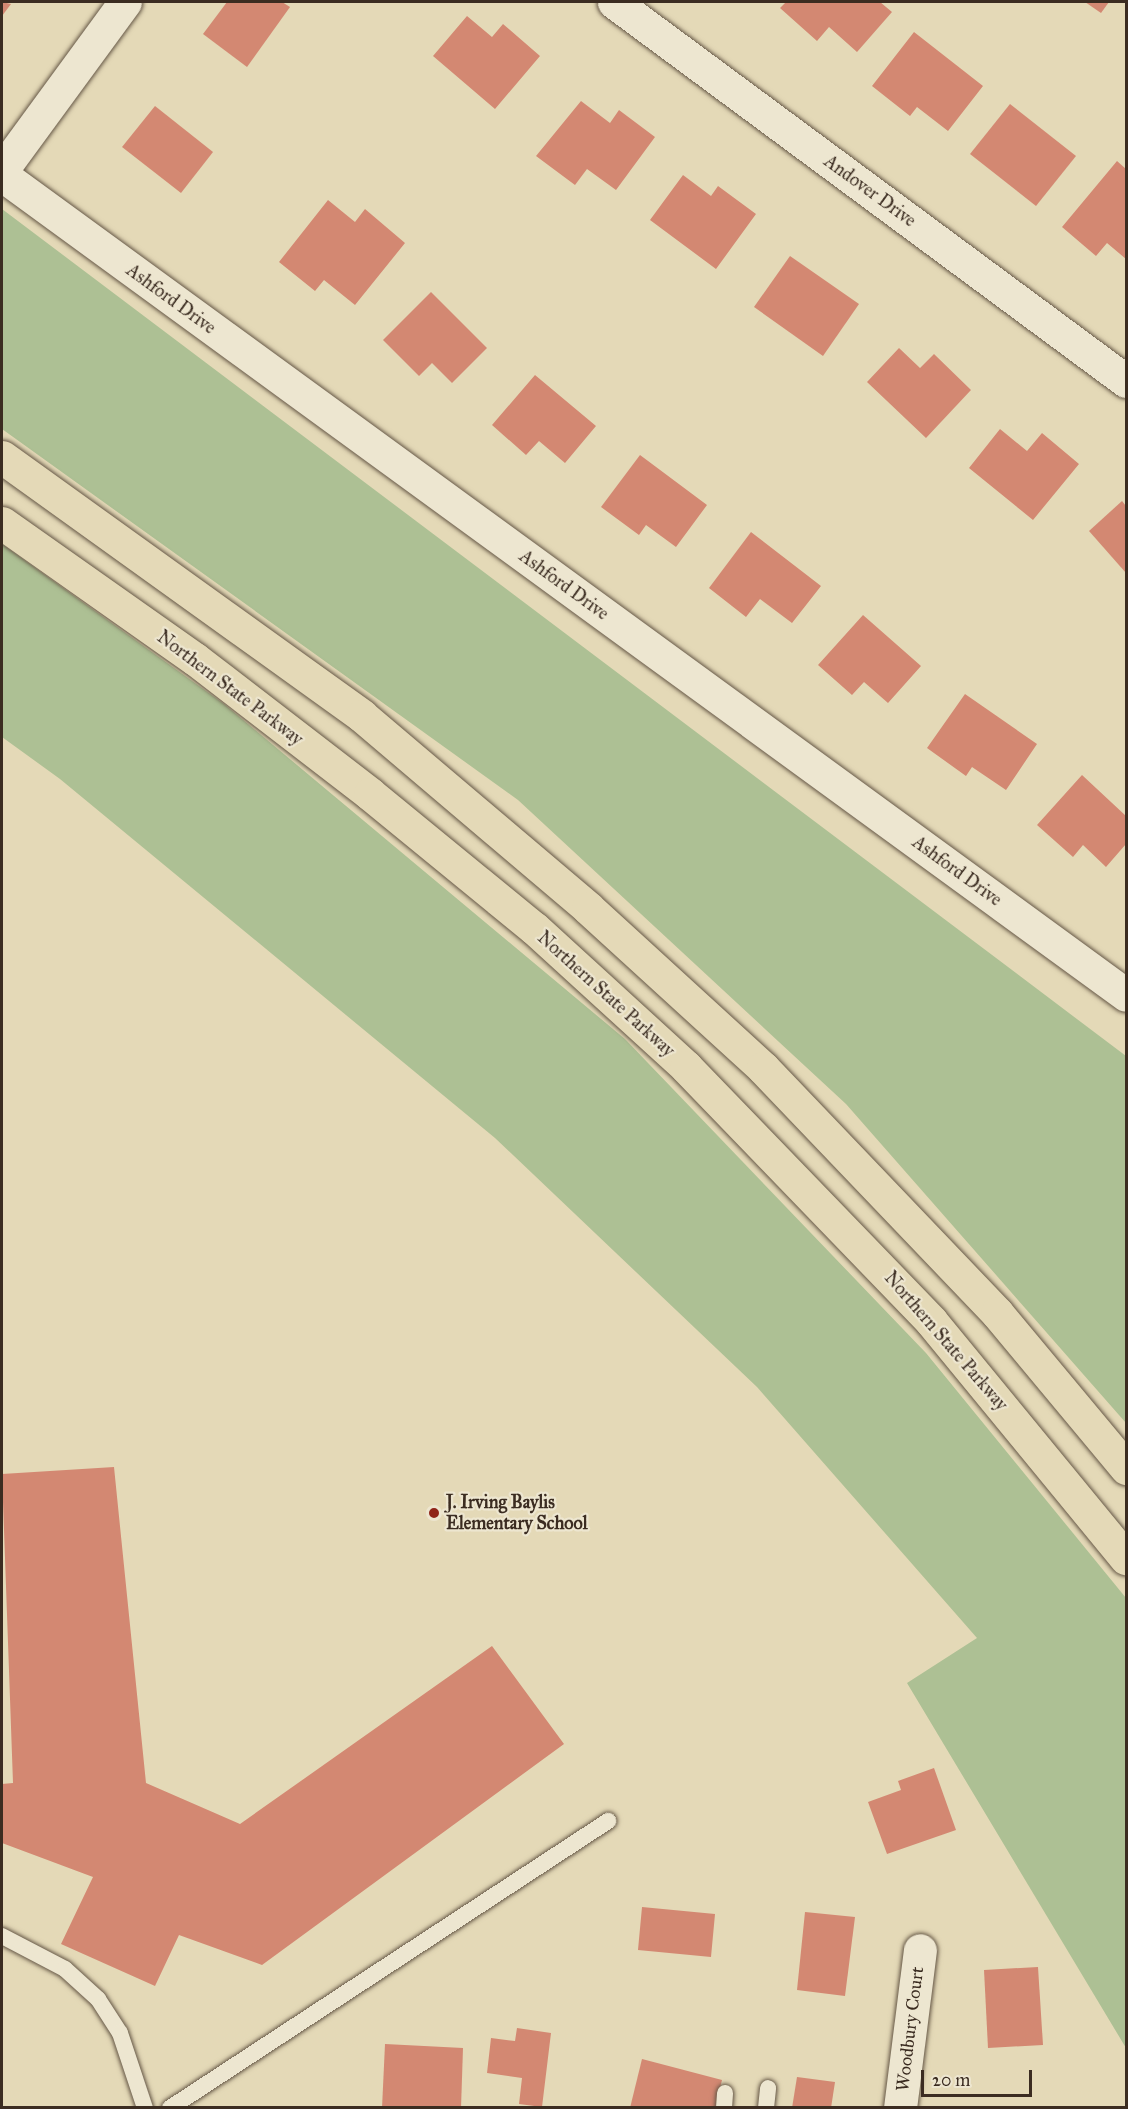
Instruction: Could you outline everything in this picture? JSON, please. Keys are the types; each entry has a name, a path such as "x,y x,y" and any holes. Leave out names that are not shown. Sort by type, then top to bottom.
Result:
{"highway":[{"path":"2,457 362,717 588,908 771,1077 997,1313 1126,1468"},
{"name":"Northern State Parkway","path":"2,523 195,659 370,794 534,928 678,1060 931,1321 1126,1558"}],"street":[{"path":"2,170 124,2"},
{"name":"Andover Drive","path":"614,2 1126,381"},
{"name":"Ashford Drive","path":"2,175 1126,995"},
{"name":"Woodbury Court","path":"900,2108 920,1950"}],"lane":[{"path":"170,2108 608,1821"},
{"path":"2,1936 65,1969 98,1999 120,2032 145,2108"},
{"path":"766,2108 768,2088"}],"green space":[{"path":"2,209 1126,1056 1126,1423 846,1104 518,800 2,429"},
{"path":"2,544 224,704 625,1039 926,1353 1126,1598 1126,2048 907,1683 977,1638 757,1387 495,1138 60,779 2,737"}],"building":[{"path":"2,2 11,4 2,16"},
{"path":"227,2 282,2 290,7 247,67 203,34"},
{"path":"786,2 880,2 892,12 857,52 829,27 817,41 780,8"},
{"path":"1085,2 1109,2 1101,13"},
{"path":"467,16 492,37 503,24 540,56 495,109 433,56"},
{"path":"914,32 983,86 948,131 917,107 910,116 872,86"},
{"path":"581,101 610,123 619,110 655,137 616,190 587,169 575,185 536,156"},
{"path":"1010,104 1076,156 1036,206 970,154"},
{"path":"155,106 213,152 181,193 122,147"},
{"path":"1117,161 1126,169 1126,259 1107,243 1096,256 1062,227"},
{"path":"683,175 711,196 718,186 756,214 716,269 650,220"},
{"path":"328,200 355,222 365,209 405,243 355,305 324,280 315,291 279,262"},
{"path":"790,256 859,304 823,356 754,307"},
{"path":"431,292 487,348 452,383 432,363 419,376 383,340"},
{"path":"899,348 920,368 934,354 971,390 926,438 867,382"},
{"path":"535,375 596,426 565,463 539,441 526,455 492,425"},
{"path":"1000,429 1027,451 1042,433 1079,464 1033,520 969,468"},
{"path":"640,455 707,505 676,547 646,525 639,535 601,507"},
{"path":"1122,501 1126,506 1126,573 1089,531"},
{"path":"751,532 821,586 792,623 760,599 746,617 709,588"},
{"path":"863,615 921,666 888,703 864,682 852,695 818,665"},
{"path":"965,694 1037,744 1006,790 972,767 966,776 927,748"},
{"path":"1082,775 1126,816 1126,844 1106,867 1083,845 1073,857 1037,825"},
{"path":"114,1467 146,1783 240,1824 492,1646 564,1744 262,1965 179,1935 155,1986 61,1944 93,1877 2,1843 2,1784 13,1783 2,1474"},
{"path":"934,1768 956,1830 887,1854 868,1802 901,1790 898,1781"},
{"path":"642,1907 715,1914 711,1957 638,1950"},
{"path":"805,1912 855,1917 845,1996 797,1990"},
{"path":"1038,1967 1043,2045 988,2048 984,1970"},
{"path":"517,2028 551,2033 542,2107 519,2104 522,2078 487,2073 491,2038 515,2041"},
{"path":"385,2044 463,2048 461,2108 382,2108"},
{"path":"642,2059 722,2080 715,2108 630,2108"},
{"path":"797,2077 835,2082 831,2108 792,2108"}],"place":[{"name":"J. Irving Baylis Elementary School","path":"434,1513"}]}
